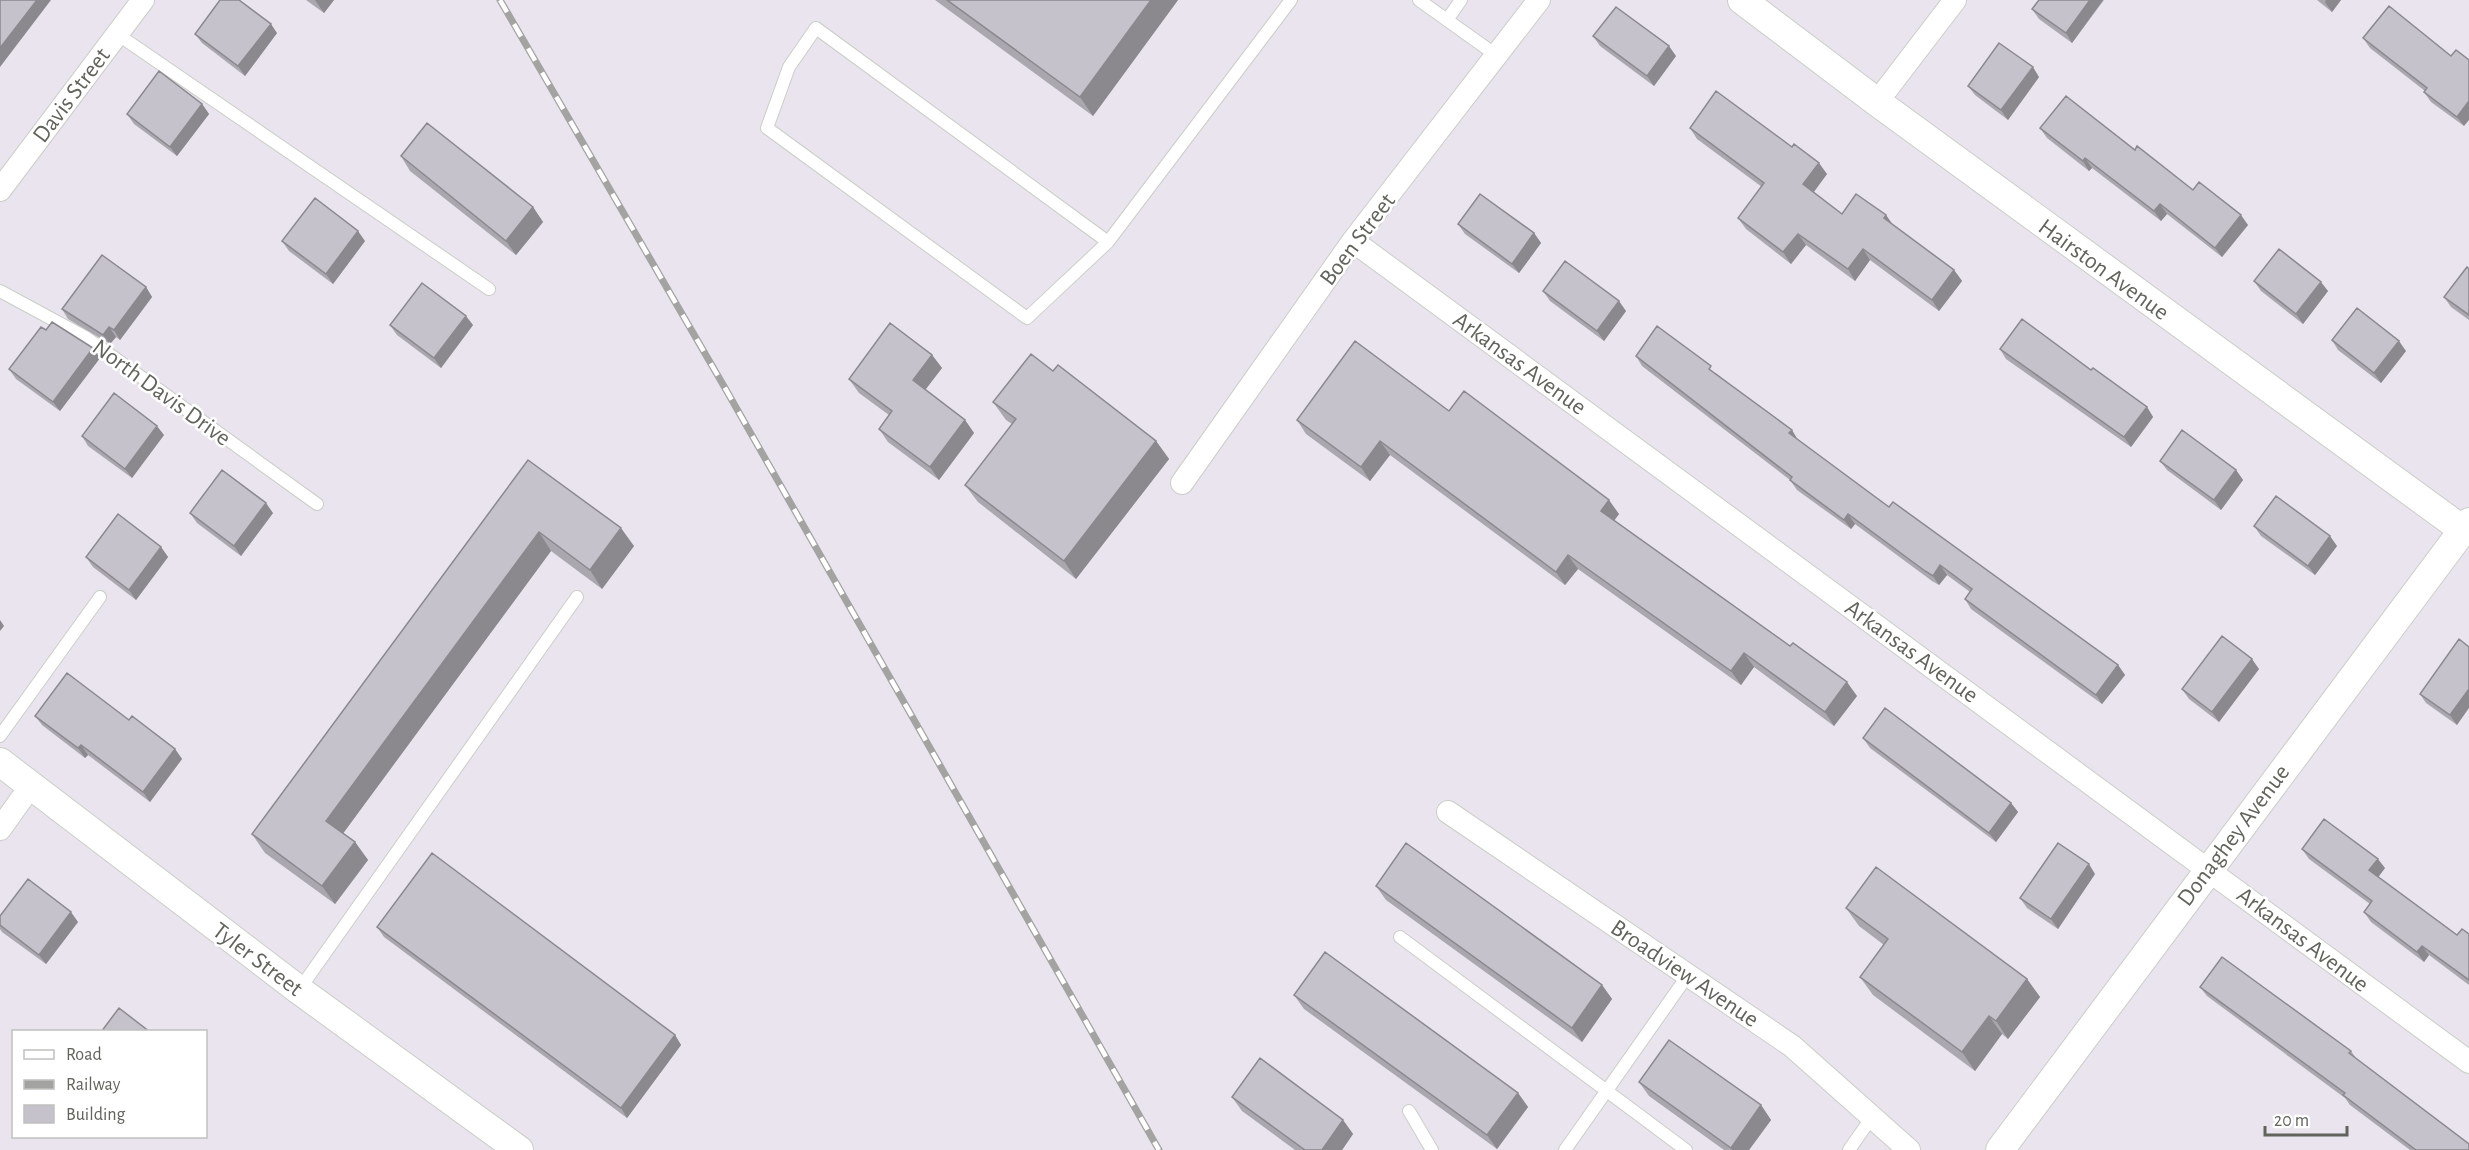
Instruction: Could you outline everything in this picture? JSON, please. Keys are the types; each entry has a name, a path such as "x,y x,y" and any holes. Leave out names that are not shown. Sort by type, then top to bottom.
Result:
{"street":[{"name":"Davis Street","path":"0,190 142,0"},
{"name":"Boen Street","path":"1182,483 1353,241 1539,0"},
{"name":"Hairston Avenue","path":"1742,0 1877,102 2467,529"},
{"path":"1877,102 1955,0"},
{"name":"Arkansas Avenue","path":"1353,241 2469,1062"},
{"name":"Donaghey Avenue","path":"2000,1150 2208,869 2467,529"},
{"name":"Tyler Street","path":"0,762 30,787 504,1143"},
{"path":"0,830 30,787"},
{"name":"Broadview Avenue","path":"1448,812 1792,1046 1908,1150"}],"lane":[{"path":"1108,242 816,28 789,67 767,128 1028,318 1108,242 1291,0"},
{"path":"1419,0 1496,55"},
{"path":"1447,20 1461,0"},
{"path":"117,34 489,289"},
{"name":"North Davis Drive","path":"0,291 87,338 317,504"},
{"path":"0,736 100,597"},
{"path":"299,990 577,597"},
{"path":"1400,937 1686,1150"},
{"path":"1564,1150 1688,975"},
{"path":"1409,1111 1432,1150"},
{"path":"1849,1150 1872,1117"}],"building":[{"path":"0,0 37,0 0,48"},
{"path":"220,0 239,0 271,24 238,66 195,34"},
{"path":"947,0 1151,0 1080,97"},
{"path":"2039,0 2090,0 2066,33 2032,9"},
{"path":"2389,6 2451,56 2456,50 2469,60 2469,101 2457,117 2424,92 2427,88 2363,38"},
{"path":"1616,7 1669,46 1647,76 1593,36"},
{"path":"1999,43 2033,67 2001,110 1968,86"},
{"path":"159,71 202,104 170,147 127,114"},
{"path":"1716,91 1792,147 1794,144 1819,163 1803,184 1842,214 1856,194 1886,215 1884,218 1954,270 1932,300 1863,249 1848,269 1798,234 1783,252 1738,218 1764,183 1690,128"},
{"path":"2066,96 2135,150 2137,146 2193,190 2199,182 2241,215 2215,248 2160,204 2154,211 2085,158 2083,161 2040,128"},
{"path":"427,123 533,207 506,241 401,156"},
{"path":"1480,194 1534,233 1512,264 1458,224"},
{"path":"315,198 358,231 326,274 282,241"},
{"path":"2279,249 2321,282 2296,314 2254,281"},
{"path":"102,255 146,287 114,330 109,327 103,335 62,309"},
{"path":"1565,261 1619,301 1597,331 1543,291"},
{"path":"2467,267 2469,269 2469,315 2444,297"},
{"path":"422,283 466,316 434,358 390,325"},
{"path":"2357,308 2399,341 2374,373 2332,340"},
{"path":"2022,319 2091,370 2093,368 2147,407 2124,437 2000,349"},
{"path":"52,322 93,348 53,402 9,369 41,327 46,330"},
{"path":"890,323 932,355 913,380 965,420 930,467 879,429 892,411 849,379"},
{"path":"1657,326 1711,366 1709,369 1792,430 1789,433 1889,507 1893,502 2118,665 2096,695 1965,599 1972,589 1940,565 1933,576 1848,514 1844,520 1790,480 1792,477 1636,356"},
{"path":"1355,341 1449,411 1464,391 1609,500 1601,511 1790,646 1793,643 1847,682 1825,712 1744,653 1731,671 1568,555 1556,572 1380,441 1361,467 1297,420"},
{"path":"1031,354 1053,371 1058,365 1156,441 1064,561 965,485 1016,419 993,402"},
{"path":"114,393 157,426 125,469 82,436"},
{"path":"2182,430 2236,470 2214,500 2160,461"},
{"path":"528,460 621,528 590,570 539,532 326,821 355,842 322,886 252,834"},
{"path":"222,470 266,503 234,546 190,513"},
{"path":"2276,496 2330,536 2308,566 2254,526"},
{"path":"118,514 161,547 129,590 86,557"},
{"path":"2222,636 2252,659 2212,712 2182,689"},
{"path":"2459,639 2469,647 2469,689 2450,715 2420,694"},
{"path":"67,673 129,720 132,716 175,749 143,792 81,745 78,748 35,716"},
{"path":"1885,708 2011,803 1989,833 1863,738"},
{"path":"2324,819 2378,859 2369,870 2457,935 2462,929 2469,934 2469,980 2422,946 2417,952 2364,912 2372,901 2302,849"},
{"path":"1406,843 1602,985 1572,1028 1376,886"},
{"path":"2058,843 2089,864 2051,919 2020,898"},
{"path":"432,853 675,1035 621,1108 377,927"},
{"path":"1876,867 2027,979 1996,1021 1989,1016 1962,1052 1860,977 1888,939 1846,908"},
{"path":"28,879 71,912 39,955 0,925 0,916"},
{"path":"1325,952 1518,1093 1487,1135 1294,995"},
{"path":"2222,957 2351,1051 2349,1053 2469,1144 2469,1150 2416,1150 2343,1095 2345,1093 2200,987"},
{"path":"119,1008 147,1030 102,1030"},
{"path":"1669,1040 1761,1105 1731,1148 1639,1082"},
{"path":"1260,1058 1343,1120 1322,1150 1305,1150 1232,1097"}],"railway":[{"path":"500,0 725,388 1159,1150"}]}
